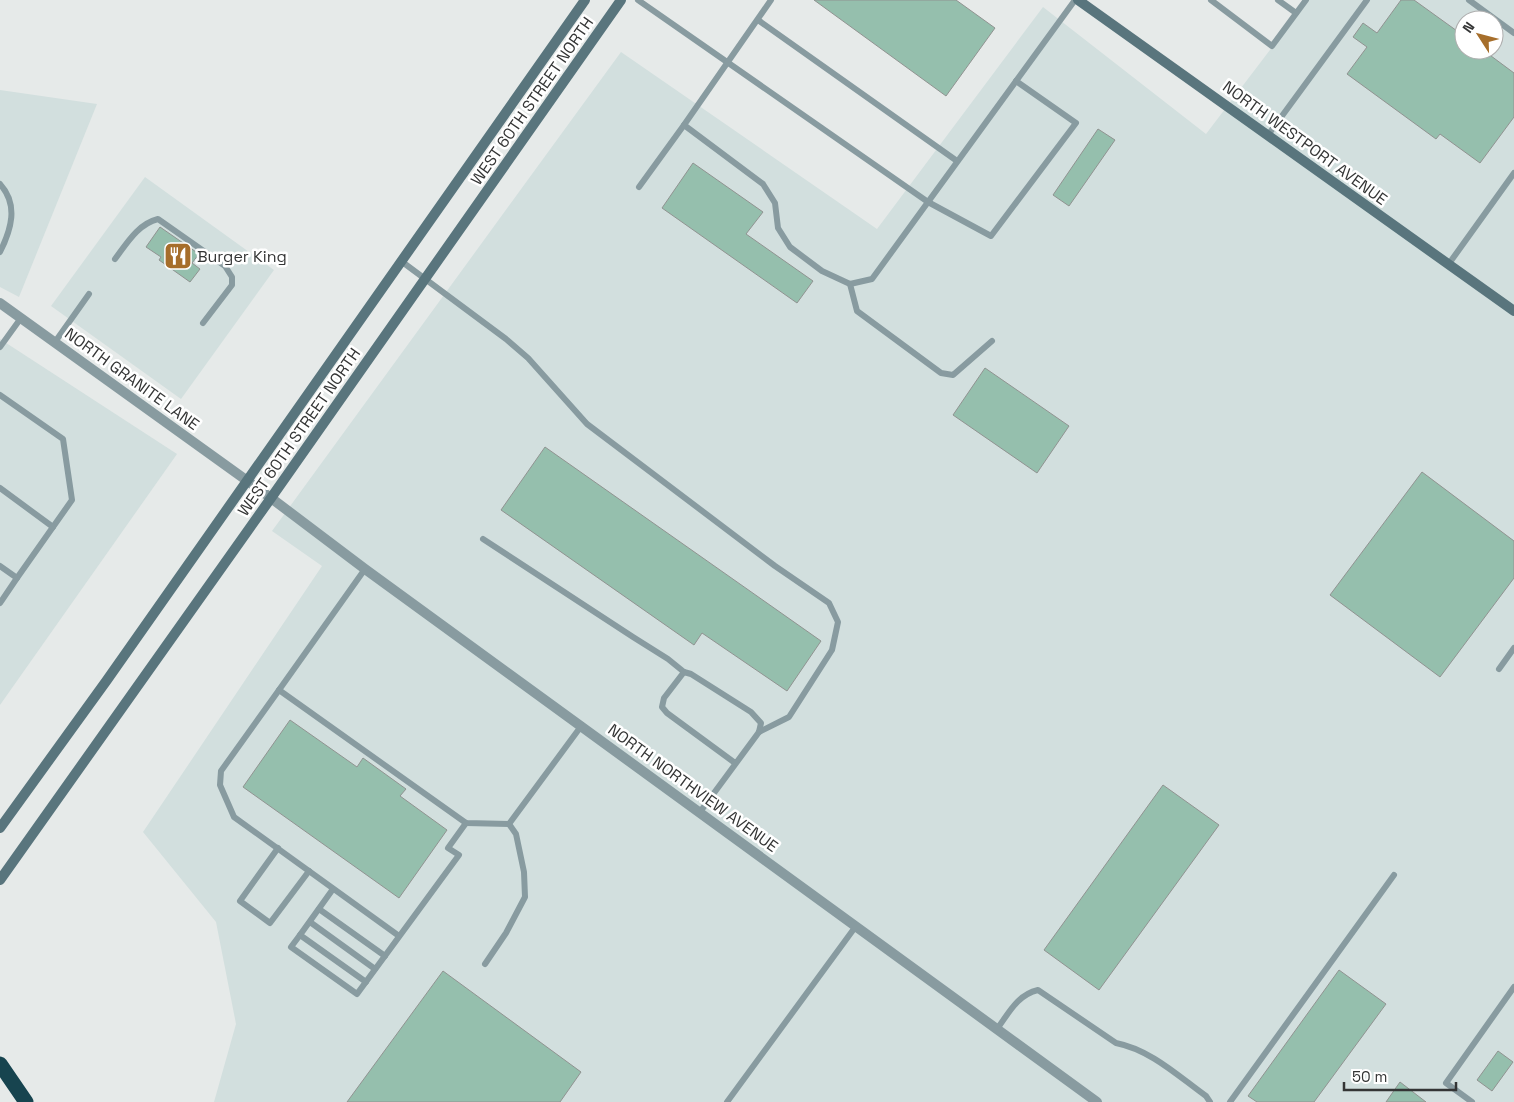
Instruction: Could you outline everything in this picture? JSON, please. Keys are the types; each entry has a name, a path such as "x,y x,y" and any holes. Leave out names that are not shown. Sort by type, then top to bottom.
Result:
{"highway":[{"path":"0,1064 26,1102"}],"main road":[{"name":"WEST 60TH STREET NORTH","path":"0,828 247,481 585,0"},
{"name":"WEST 60TH STREET NORTH","path":"0,880 272,498 621,0"},
{"name":"NORTH WESTPORT AVENUE","path":"1077,0 1514,311"}],"street":[{"name":"NORTH GRANITE LANE","path":"0,304 272,498"},
{"name":"NORTH NORTHVIEW AVENUE","path":"272,498 365,569 1097,1102"}],"lane":[{"path":"638,0 928,202 991,236 1076,123 1016,81"},
{"path":"639,187 772,0"},
{"path":"684,125 763,184 775,202 778,228 790,247 822,272 850,284 872,278 1077,0"},
{"path":"1211,0 1272,46 1306,0"},
{"path":"1278,0 1296,13"},
{"path":"1268,136 1367,0"},
{"path":"1468,0 1514,33"},
{"path":"758,20 957,161"},
{"path":"1448,264 1514,173"},
{"path":"0,184 11,205 10,232 0,252"},
{"path":"115,258 135,232 148,221 158,219 225,266 232,277 232,285 203,323"},
{"path":"401,261 506,338 528,358 587,424 775,566 829,603 838,622 832,650 789,717 759,732"},
{"path":"850,284 857,311 940,373 953,375 992,340"},
{"path":"55,342 89,294"},
{"path":"0,347 21,318"},
{"path":"0,395 63,439 72,500 0,603"},
{"path":"0,488 53,527"},
{"path":"483,539 668,659 684,672 691,674 751,712 761,723 759,732 700,812"},
{"path":"0,566 18,578"},
{"path":"365,569 221,771 220,785 234,817 399,936"},
{"path":"1499,669 1514,648"},
{"path":"684,672 664,698 662,707 667,713 736,763"},
{"path":"279,690 466,823 509,824"},
{"path":"509,824 582,726"},
{"path":"334,889 291,947 357,994 459,855 448,848 466,823"},
{"path":"486,964 506,933 525,897 524,872 516,834 509,824"},
{"path":"278,848 240,901 270,923 309,871"},
{"path":"1230,1102 1394,875"},
{"path":"319,908 385,956"},
{"path":"310,922 375,969"},
{"path":"727,1102 856,926"},
{"path":"300,935 366,982"},
{"path":"1472,1102 1446,1083 1514,987"},
{"path":"997,1029 1018,999 1038,990 1116,1043 1128,1045 1148,1054 1206,1096 1210,1102"}],"shaded area":[{"path":"1308,0 1514,0 1514,1102 214,1102 236,1024 216,922 143,832 322,566 272,531 621,52 877,229 1043,7 1206,134"},
{"path":"0,90 97,104 19,297 0,287"},
{"path":"145,177 274,270 181,399 51,306"},
{"path":"0,339 177,454 0,705"}],"building":[{"path":"814,0 956,0 995,28 946,96"},
{"path":"1401,0 1414,0 1454,29 1454,60 1496,60 1514,73 1514,117 1480,163 1440,134 1436,139 1347,74 1367,47 1353,37 1363,23 1377,33"},
{"path":"1098,129 1115,140 1069,206 1053,195"},
{"path":"693,163 763,212 746,234 813,281 797,303 662,208"},
{"name":"Burger King","path":"160,227 199,254 192,263 200,269 190,282 159,260 161,257 146,247"},
{"path":"985,368 1069,426 1037,473 953,415"},
{"path":"545,447 821,641 787,691 702,633 694,645 501,510"},
{"path":"1422,472 1514,541 1514,578 1440,677 1330,595"},
{"path":"290,720 357,767 363,758 406,789 400,796 447,830 399,898 243,787"},
{"path":"1163,785 1219,825 1099,990 1044,950"},
{"path":"1339,970 1386,1004 1314,1102 1257,1102 1248,1096"},
{"path":"443,971 581,1072 560,1102 347,1102"},
{"path":"1498,1051 1513,1062 1492,1091 1477,1080"},
{"path":"1400,1082 1426,1102 1386,1102"}],"place":[{"name":"Burger King","path":"178,256"}]}
